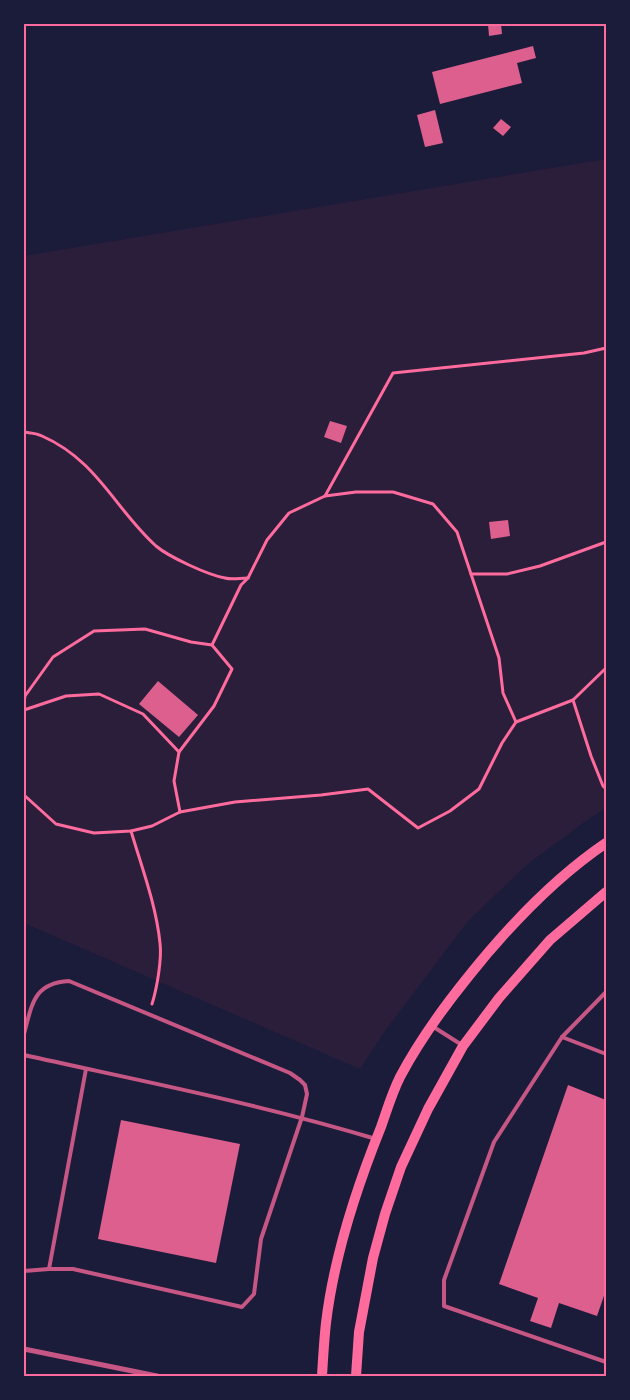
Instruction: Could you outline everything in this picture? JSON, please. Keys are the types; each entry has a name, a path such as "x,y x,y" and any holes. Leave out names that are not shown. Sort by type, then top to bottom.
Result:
{"main road":[{"path":"322,1376 326,1322 336,1266 346,1226 376,1139 400,1078 432,1026 467,979 515,921 566,874 606,843"},
{"path":"356,1376 361,1323 372,1258 401,1167 428,1109 463,1046 499,998 550,940 606,892"}],"street":[{"path":"24,1349 157,1376"}],"lane":[{"path":"24,1034 32,1004 39,993 48,984 69,981 290,1073 305,1085 307,1094 302,1118 261,1239 254,1294 242,1306 73,1269 24,1271"},
{"path":"606,992 562,1037 494,1142 444,1280 444,1306 606,1362"},
{"path":"432,1026 463,1046"},
{"path":"562,1037 606,1054"},
{"path":"24,1055 302,1118 376,1139"},
{"path":"49,1269 86,1069"}],"path":[{"path":"325,496 393,372 584,353 606,348"},
{"path":"24,432 41,435 69,450 88,466 136,525 158,547 190,565 226,578 248,578"},
{"path":"212,645 241,585 248,578 267,540 289,513 325,496 356,492 393,492 432,504 457,532 499,658 503,693 516,722"},
{"path":"471,574 506,574 540,566 606,542"},
{"path":"24,703 26,696 53,656 94,631 145,630 190,642 212,645 232,669 214,706 179,752 174,780 180,812"},
{"path":"24,795 56,824 94,834 131,832 152,826 180,812 235,802 368,789 418,828 450,811 478,789 502,743 516,722 573,700 606,668"},
{"path":"24,710 66,696 99,694 143,714 179,752"},
{"path":"573,700 591,756 606,789"},
{"path":"131,832 155,912 160,945 156,989 149,1015"}],"shaded area":[{"path":"606,159 606,808 529,863 468,921 385,1031 360,1069 24,923 24,256"}],"building":[{"path":"488,24 501,24 502,34 489,36"},
{"path":"533,46 536,58 517,63 522,83 440,104 432,72"},
{"path":"435,110 443,143 425,147 417,115"},
{"path":"501,119 511,127 503,136 493,128"},
{"path":"330,421 347,426 341,443 324,437"},
{"path":"508,520 510,536 491,539 489,522"},
{"path":"158,681 198,715 179,737 139,704"},
{"path":"568,1085 606,1100 606,1290 597,1316 559,1303 551,1328 530,1321 538,1298 499,1284"},
{"path":"121,1120 240,1144 216,1263 98,1239"}]}
